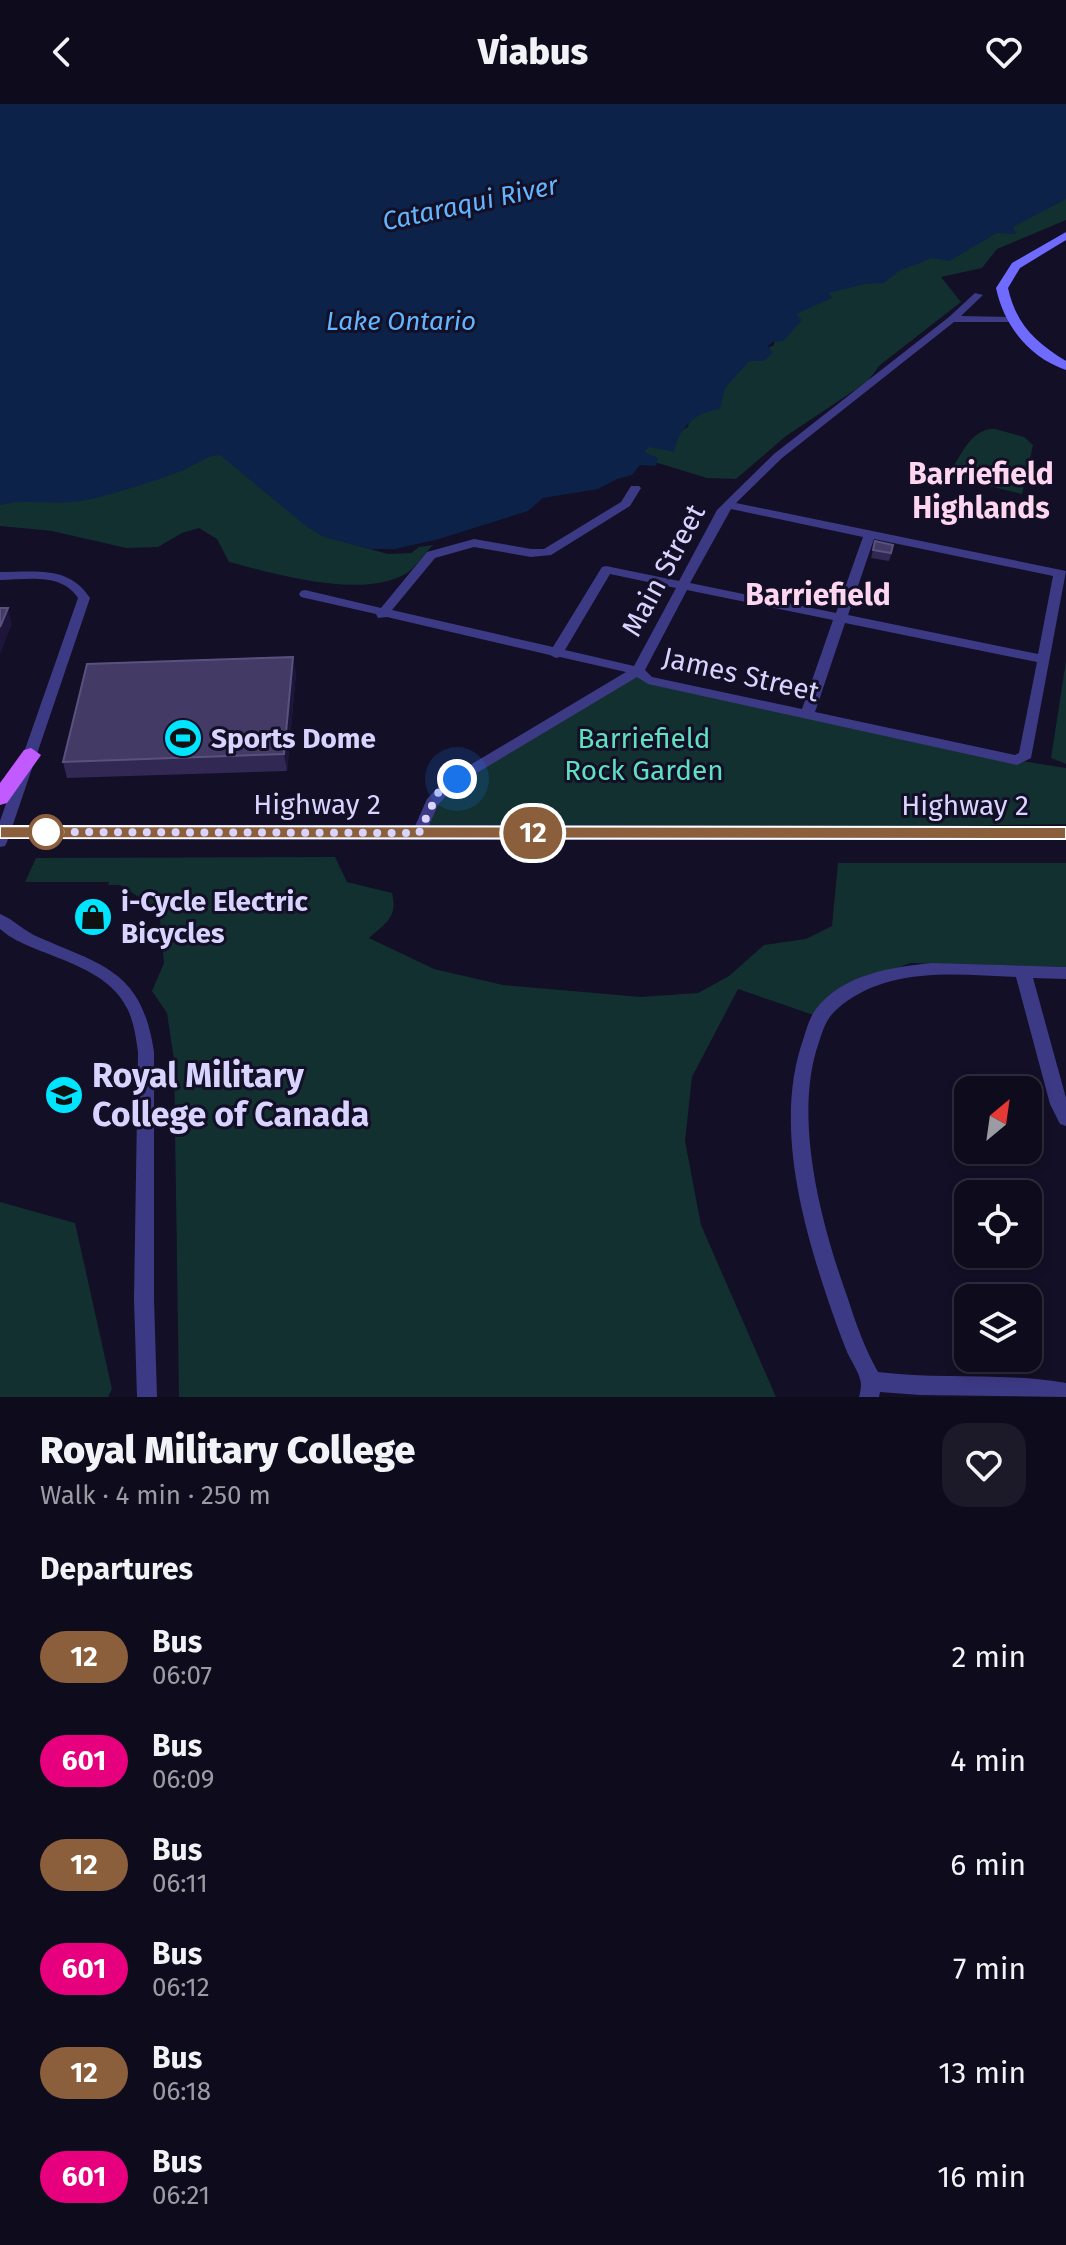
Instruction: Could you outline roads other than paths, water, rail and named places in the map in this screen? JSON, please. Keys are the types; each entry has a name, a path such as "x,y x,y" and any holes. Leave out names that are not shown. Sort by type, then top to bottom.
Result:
{"main road":[{"path":"1066,235 1037,251 1010,273 1002,288 1010,320 1028,341 1066,366"},
{"path":"0,798 31,755"},
{"name":"Highway 2","path":"2,835 1066,833"}],"street":[{"name":"Main Street","path":"419,833 432,803 450,783 638,671 728,505 778,456 978,295"},
{"path":"952,319 1010,320"},
{"path":"382,615 431,555 474,543 531,553 547,552 626,504 635,488"},
{"path":"556,654 606,570 1043,659 1063,574 728,505"},
{"path":"807,714 870,534"},
{"path":"0,576 65,580 80,589 84,598 2,835"},
{"name":"James Street","path":"305,594 382,615 638,671 648,680 1017,760 1026,755 1043,659"},
{"path":"1,923 82,961 116,981 131,996 142,1018 146,1052 144,1299 147,1397"},
{"path":"1066,973 898,971 860,984 820,1014 802,1064 802,1133 809,1205 826,1268 871,1389 893,1385 1000,1384 1066,1393"},
{"path":"1023,972 1059,1104 1066,1119"}],"water":[{"name":"Lake Ontario","path":"0,104 1066,104 1066,199 1013,227 1016,234 997,233 949,261 932,258 899,271 884,283 865,284 829,293 832,298 796,314 802,320 783,341 768,346 773,353 764,361 749,361 725,388 720,409 703,414 690,423 676,443 674,452 649,447 644,452 658,458 656,466 640,465 632,475 598,489 543,498 528,511 439,539 395,549 370,549 324,537 307,527 220,455 160,479 92,499 0,505"}],"place":[{"name":"Sports Dome","path":"183,738"},
{"name":"i-Cycle Electric Bicycles","path":"93,917"},
{"name":"Royal Military College of Canada","path":"64,1095"}],"district":[{"name":"Barriefield Highlands","path":"981,491"},
{"name":"Barriefield","path":"818,595"}],"water label":[{"name":"Cataraqui River","path":"470,203"}],"park label":[{"name":"Barriefield Rock Garden","path":"644,754"}]}
